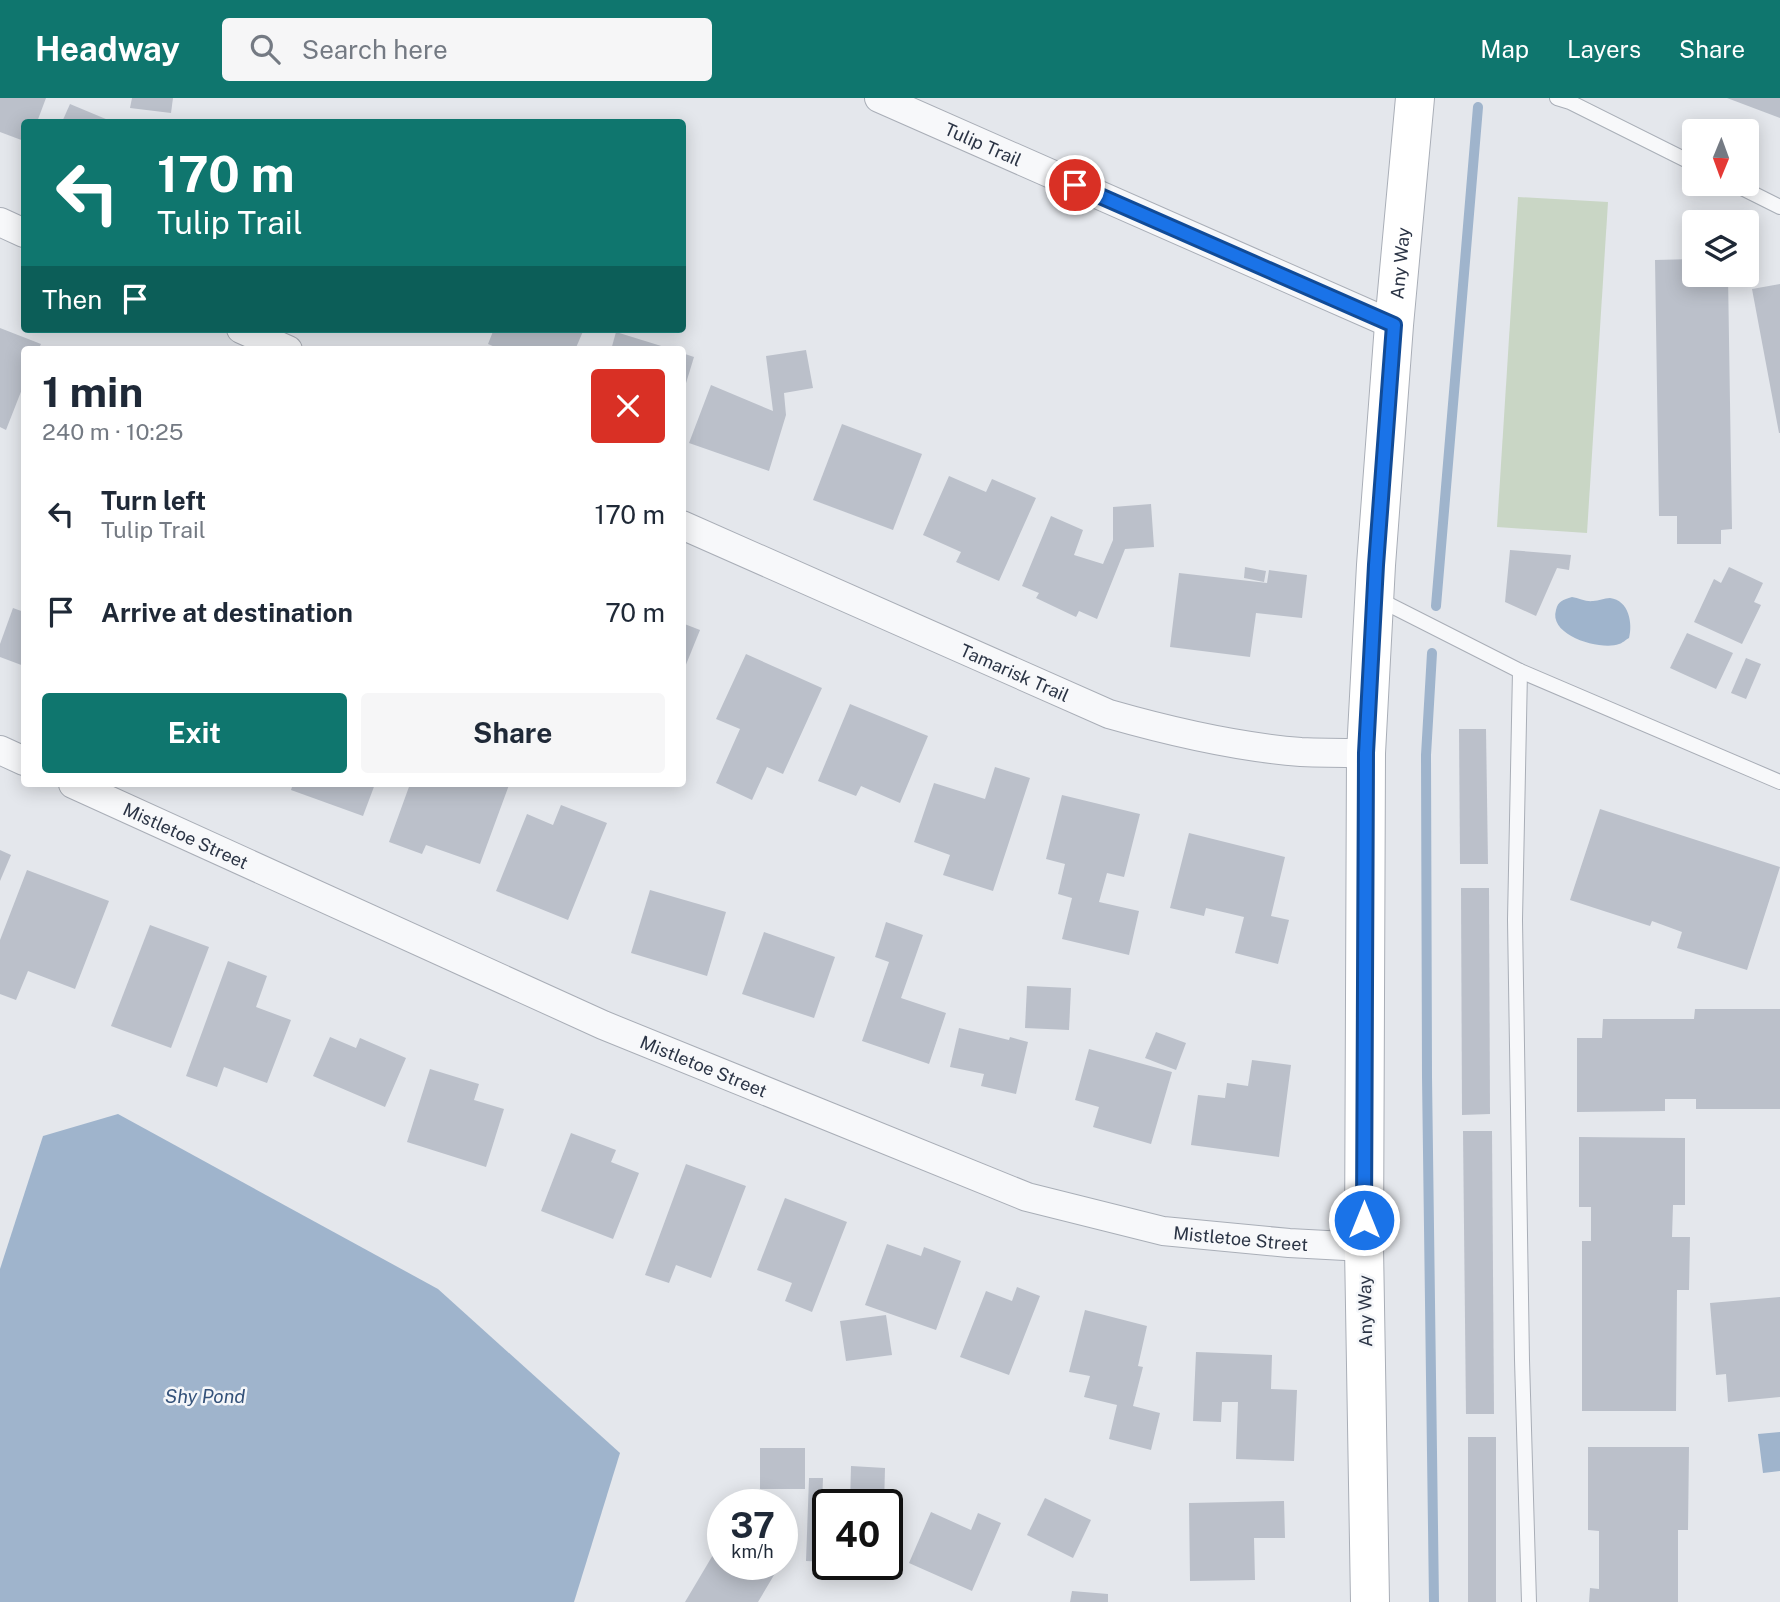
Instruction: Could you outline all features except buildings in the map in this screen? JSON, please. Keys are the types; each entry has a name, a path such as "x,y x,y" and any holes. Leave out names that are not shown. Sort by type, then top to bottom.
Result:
{"street":[{"name":"Tulip Trail","path":"879,98 1394,325"},
{"name":"Any Way","path":"1370,1602 1364,1247 1366,753 1394,325 1415,98"},
{"path":"0,222 21,232"},
{"path":"250,333 279,346"},
{"name":"Tamarisk Trail","path":"686,527 1109,714 1165,730 1239,744 1301,752 1366,753"},
{"path":"0,750 21,760"},
{"name":"Mistletoe Street","path":"80,787 603,1026 1027,1197 1163,1231 1364,1247"}],"lane":[{"path":"1557,98 1682,158"},
{"path":"1758,196 1780,207"},
{"path":"1375,598 1520,671 1780,782"},
{"path":"1520,671 1516,920 1522,1360 1529,1602"}],"green space":[{"path":"1518,197 1608,202 1587,533 1497,527"}],"water":[{"path":"1572,597 1590,601 1610,598 1622,603 1630,620 1629,638 1611,646 1589,643 1568,634 1556,619 1556,610 1561,601"},
{"name":"Shy Pond","path":"118,1114 438,1289 620,1453 574,1602 0,1602 0,1269 43,1136"},
{"path":"1780,1432 1780,1471 1763,1473 1758,1434"}],"waterway":[{"path":"1436,606 1478,107"},
{"path":"1432,653 1426,755 1434,1602"}],"route":[{"path":"1075,185 1394,325 1376,565 1366,753 1364,1220"}]}
